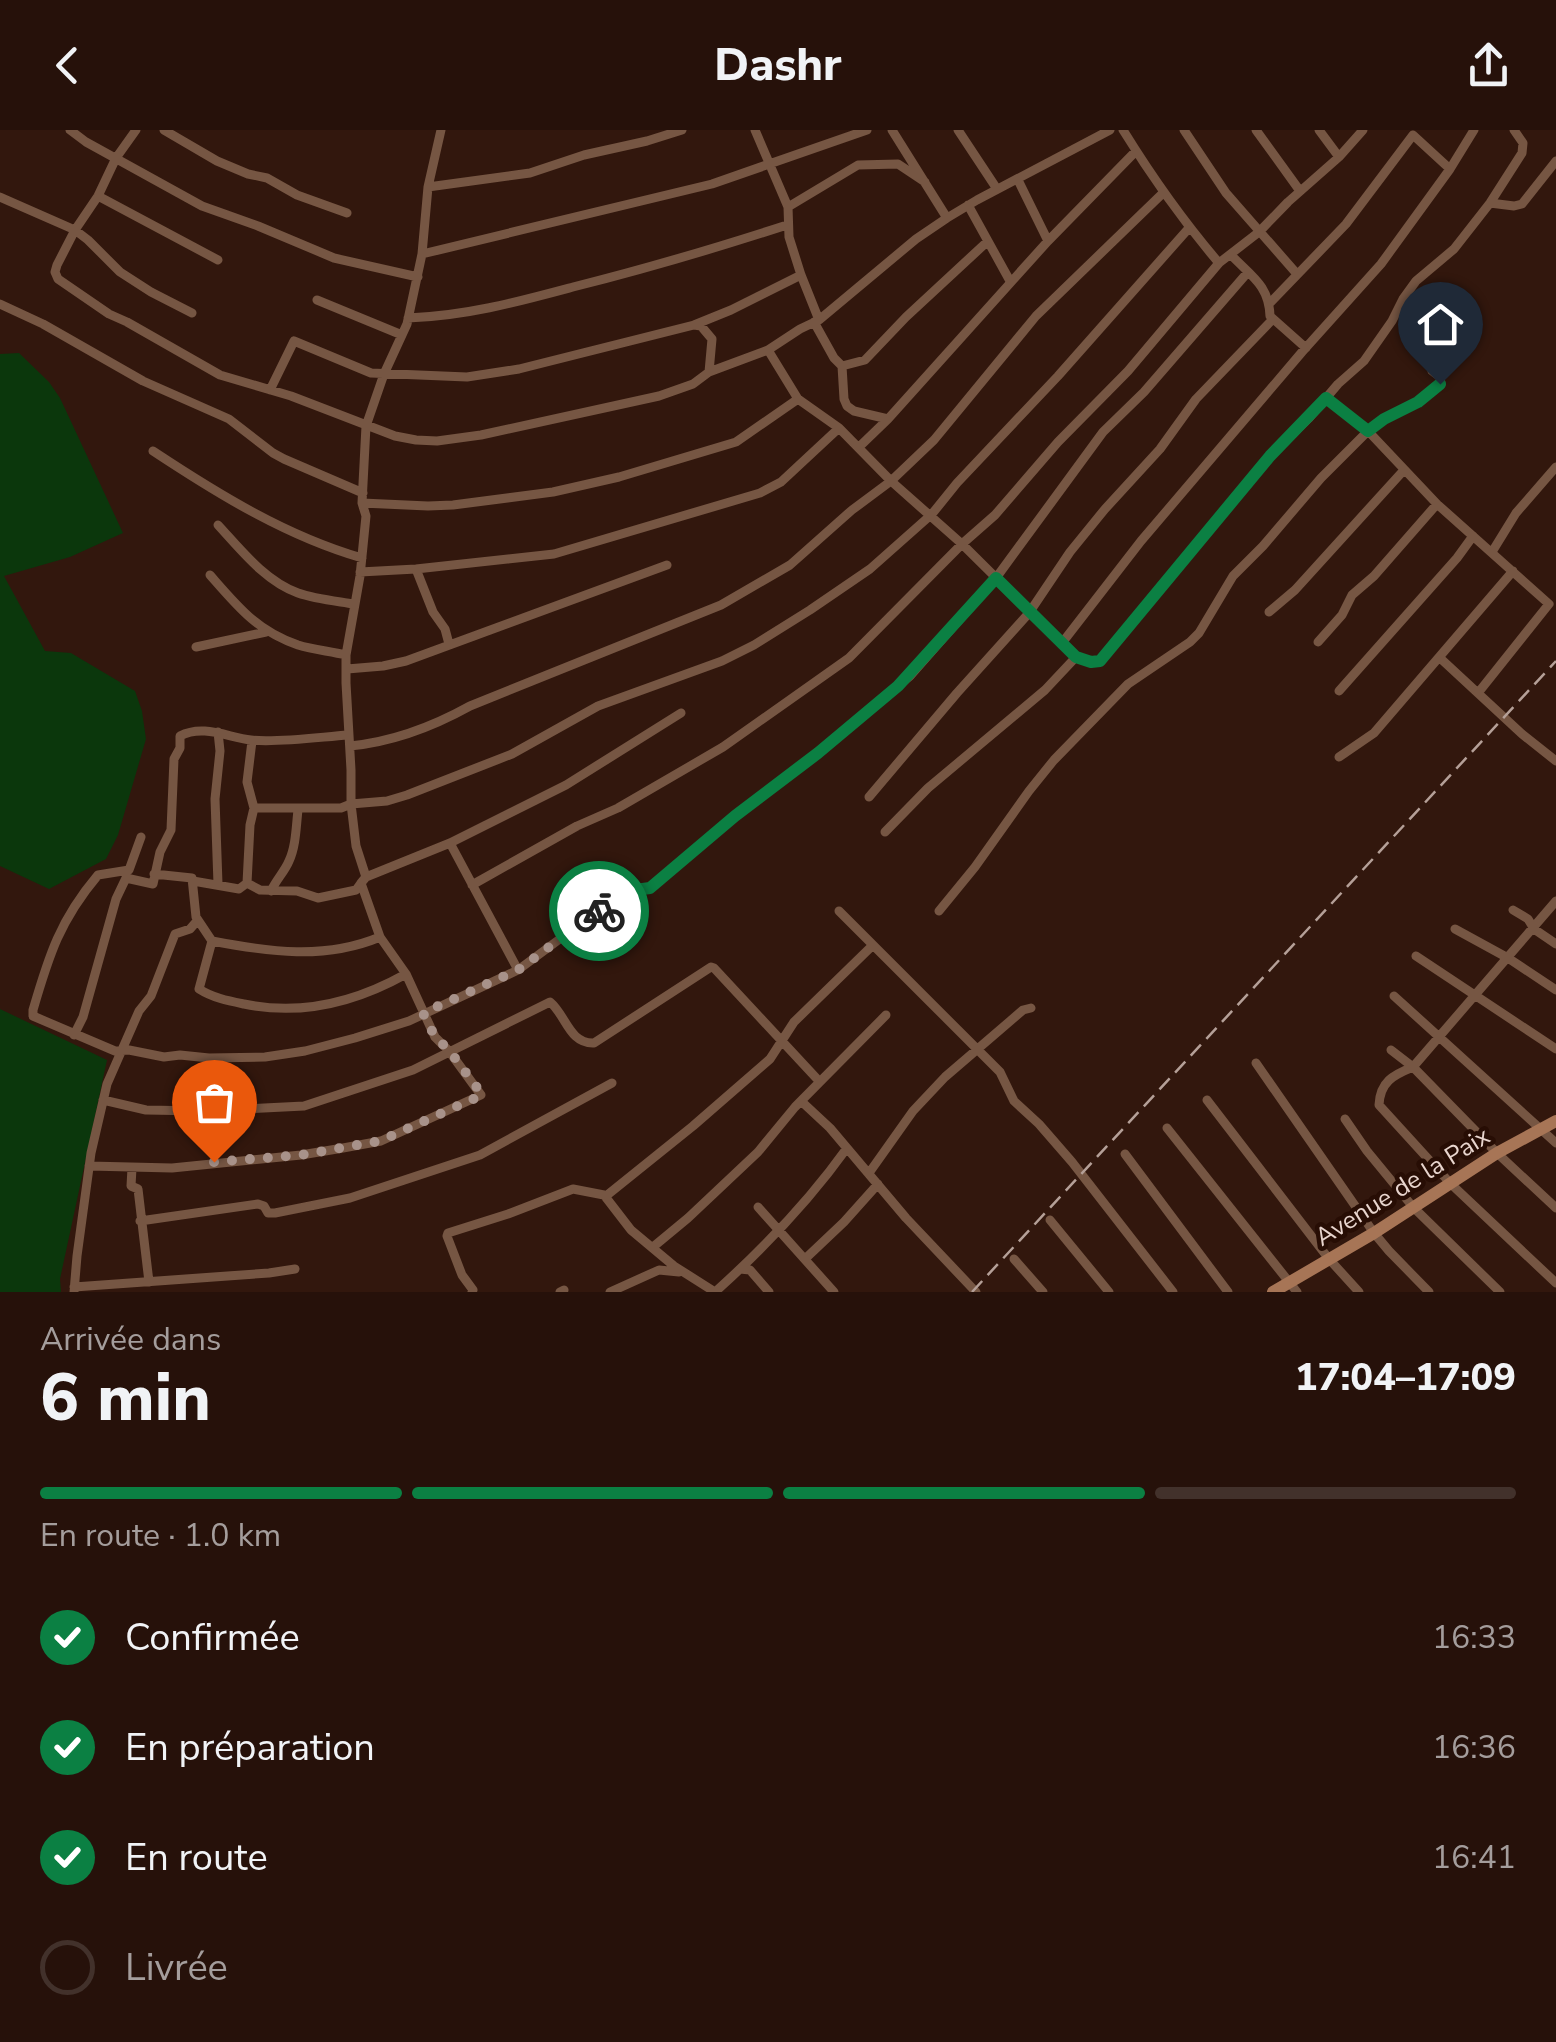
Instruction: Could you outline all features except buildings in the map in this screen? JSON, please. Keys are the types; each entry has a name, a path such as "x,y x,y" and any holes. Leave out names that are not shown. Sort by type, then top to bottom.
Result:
{"street":[{"path":"70,130 202,206 334,258 418,276"},
{"path":"136,130 74,230 56,265 58,279 109,314 220,375 416,440 481,434 660,396 693,384 709,372 768,350 816,321 947,218 1110,130"},
{"path":"164,130 216,161 267,178 346,213"},
{"path":"89,1166 172,1168 301,1155 380,1141 480,1096 449,1050 435,1037 406,974 380,937 356,846 350,804 346,655 366,516 366,426 408,318 422,254 428,187 442,130"},
{"path":"428,187 530,174 584,155 682,130"},
{"path":"755,130 788,207 786,225 816,321 842,366 847,406 888,418"},
{"path":"422,254 712,184 867,130"},
{"path":"892,130 947,218"},
{"path":"958,130 998,189"},
{"path":"1082,130 1090,141"},
{"path":"1123,130 1163,193 1219,263"},
{"path":"1184,130 1226,193 1297,274"},
{"path":"1256,130 1300,191"},
{"path":"1318,130 1339,157"},
{"path":"472,884 618,808 723,747 848,658 995,515 1058,442 1128,372 1219,263 1259,232 1339,157 1362,130"},
{"path":"1062,644 1141,541 1381,264 1474,130"},
{"path":"768,350 798,399 859,447 1076,657 1100,661 1270,456 1368,356 1416,281 1454,250 1523,150 1522,140 1514,130"},
{"path":"1270,303 1346,224 1416,132 1450,169"},
{"path":"859,447 1136,151"},
{"path":"1490,203 1522,204 1556,161"},
{"path":"788,207 858,165 898,164 925,182"},
{"path":"1018,180 1048,241"},
{"path":"1163,193 1036,316 934,440 891,481 790,565 732,600 444,720 372,744 349,740 252,740 218,732 183,733 174,759 171,830 160,852 152,884 128,874 98,874 77,899 50,955 32,1014 74,1035 120,1051 209,1058 265,1057 305,1051 409,1021 518,970 580,924 635,890 650,888 910,676 996,578 1103,432 1144,392 1248,272"},
{"path":"98,196 218,260"},
{"path":"0,197 74,230 120,272 192,313"},
{"path":"968,205 1010,282"},
{"path":"408,318 450,316 491,308 635,271 786,225"},
{"path":"254,808 341,808 387,801 430,788 512,754 598,706 722,661 782,628 870,569 930,516 1189,228"},
{"path":"842,366 865,360 988,241"},
{"path":"1230,255 1266,292 1273,319 1306,348"},
{"path":"270,390 294,341 384,374 466,377 520,369 694,324 801,275"},
{"path":"318,300 402,336"},
{"path":"0,304 143,380 229,419 273,453 363,498 428,506 553,492 619,477 736,442 798,399"},
{"path":"869,797 1029,613 1070,552 1160,449 1196,399 1273,319"},
{"path":"694,324 712,339 709,372"},
{"path":"939,911 1047,768 1128,684 1199,633 1233,576 1321,478 1368,431 1418,402 1440,384 1440,377 1432,371"},
{"path":"1326,398 1368,431 1437,504 1547,601 1549,606 1478,692"},
{"path":"360,572 416,570 554,554 760,494 792,474 838,428"},
{"path":"152,452 244,508 328,547 362,558"},
{"path":"1492,552 1516,514 1556,466"},
{"path":"1269,612 1295,590 1404,470"},
{"path":"1318,642 1342,615 1356,590 1374,576 1437,504"},
{"path":"218,525 258,567 283,585 297,593 354,604"},
{"path":"1339,691 1474,536"},
{"path":"347,669 393,664 667,565"},
{"path":"416,570 449,644"},
{"path":"1339,757 1374,733 1513,570"},
{"path":"210,575 257,626 298,645 346,655"},
{"path":"196,648 266,632 279,636"},
{"path":"884,832 1076,657"},
{"path":"1440,658 1556,761"},
{"path":"246,883 260,890 288,890 318,898 356,890 364,880 450,843 566,785 680,712"},
{"path":"218,732 218,884"},
{"path":"154,874 239,889 246,883 254,808 247,782 252,740"},
{"path":"288,890 288,865 295,844 298,810"},
{"path":"74,1035 83,1017 116,898 141,837"},
{"path":"450,843 518,970"},
{"path":"271,890 288,865"},
{"path":"193,881 197,921 212,941 271,952 296,952 336,950 380,937"},
{"path":"1556,901 1413,1067 1388,1079 1379,1105 1451,1184 1556,1283"},
{"path":"1513,910 1528,918 1534,929 1556,944"},
{"path":"840,911 1000,1072 1014,1101 1072,1162 1173,1292"},
{"path":"197,921 190,929 175,934 151,996 139,1011 120,1051 103,1100 89,1166 74,1290 294,1269"},
{"path":"1455,929 1556,990"},
{"path":"212,941 199,989 225,1000 267,1009 305,1008 348,999 406,974"},
{"path":"606,1196 770,1059 794,1022 872,946"},
{"path":"1416,956 1556,1049"},
{"path":"103,1100 146,1110 304,1106 413,1070 550,1002 574,1036 584,1043 594,1043 710,967 819,1081"},
{"path":"1394,996 1556,1143"},
{"path":"868,1173 945,1077 1024,1010 1032,1008"},
{"path":"653,1247 758,1152 819,1081 886,1015"},
{"path":"1391,1050 1556,1208"},
{"path":"1256,1063 1374,1232 1429,1292"},
{"path":"140,1221 258,1204 274,1213 350,1198 412,1180 480,1155 612,1083"},
{"path":"1206,1100 1329,1259 1360,1292"},
{"path":"802,1101 976,1292"},
{"path":"1345,1119 1413,1207 1500,1292"},
{"name":"Avenue de la Paix","path":"1273,1292 1293,1287 1329,1259 1497,1153 1556,1121"},
{"path":"1167,1128 1293,1287"},
{"path":"472,1292 448,1233 572,1189 606,1196 631,1230 682,1272 715,1292 778,1231 847,1148"},
{"path":"1126,1154 1228,1292"},
{"path":"132,1168 131,1186 138,1189 149,1282"},
{"path":"806,1258 878,1184"},
{"path":"758,1206 834,1292"},
{"path":"1050,1220 1109,1292"},
{"path":"1014,1259 1043,1292"},
{"path":"740,1269 750,1270 769,1292"},
{"path":"610,1292 659,1270 682,1272"}],"green space":[{"path":"19,353 60,398 123,533 70,557 4,576 45,651 71,653 135,691 146,739 118,835 106,859 49,889 0,866 0,354"},
{"path":"0,1009 107,1060 60,1279 61,1292 0,1292"}],"railway":[{"path":"972,1292 1556,661"}],"way so far":[{"path":"214,1162 301,1155 380,1141 480,1096 449,1050 435,1037 423,1013 518,970 599,911"}],"route":[{"path":"599,911 635,890 650,888 910,676 996,578 1076,657 1100,661 1270,456 1326,398 1368,431 1418,402 1440,384"}]}
